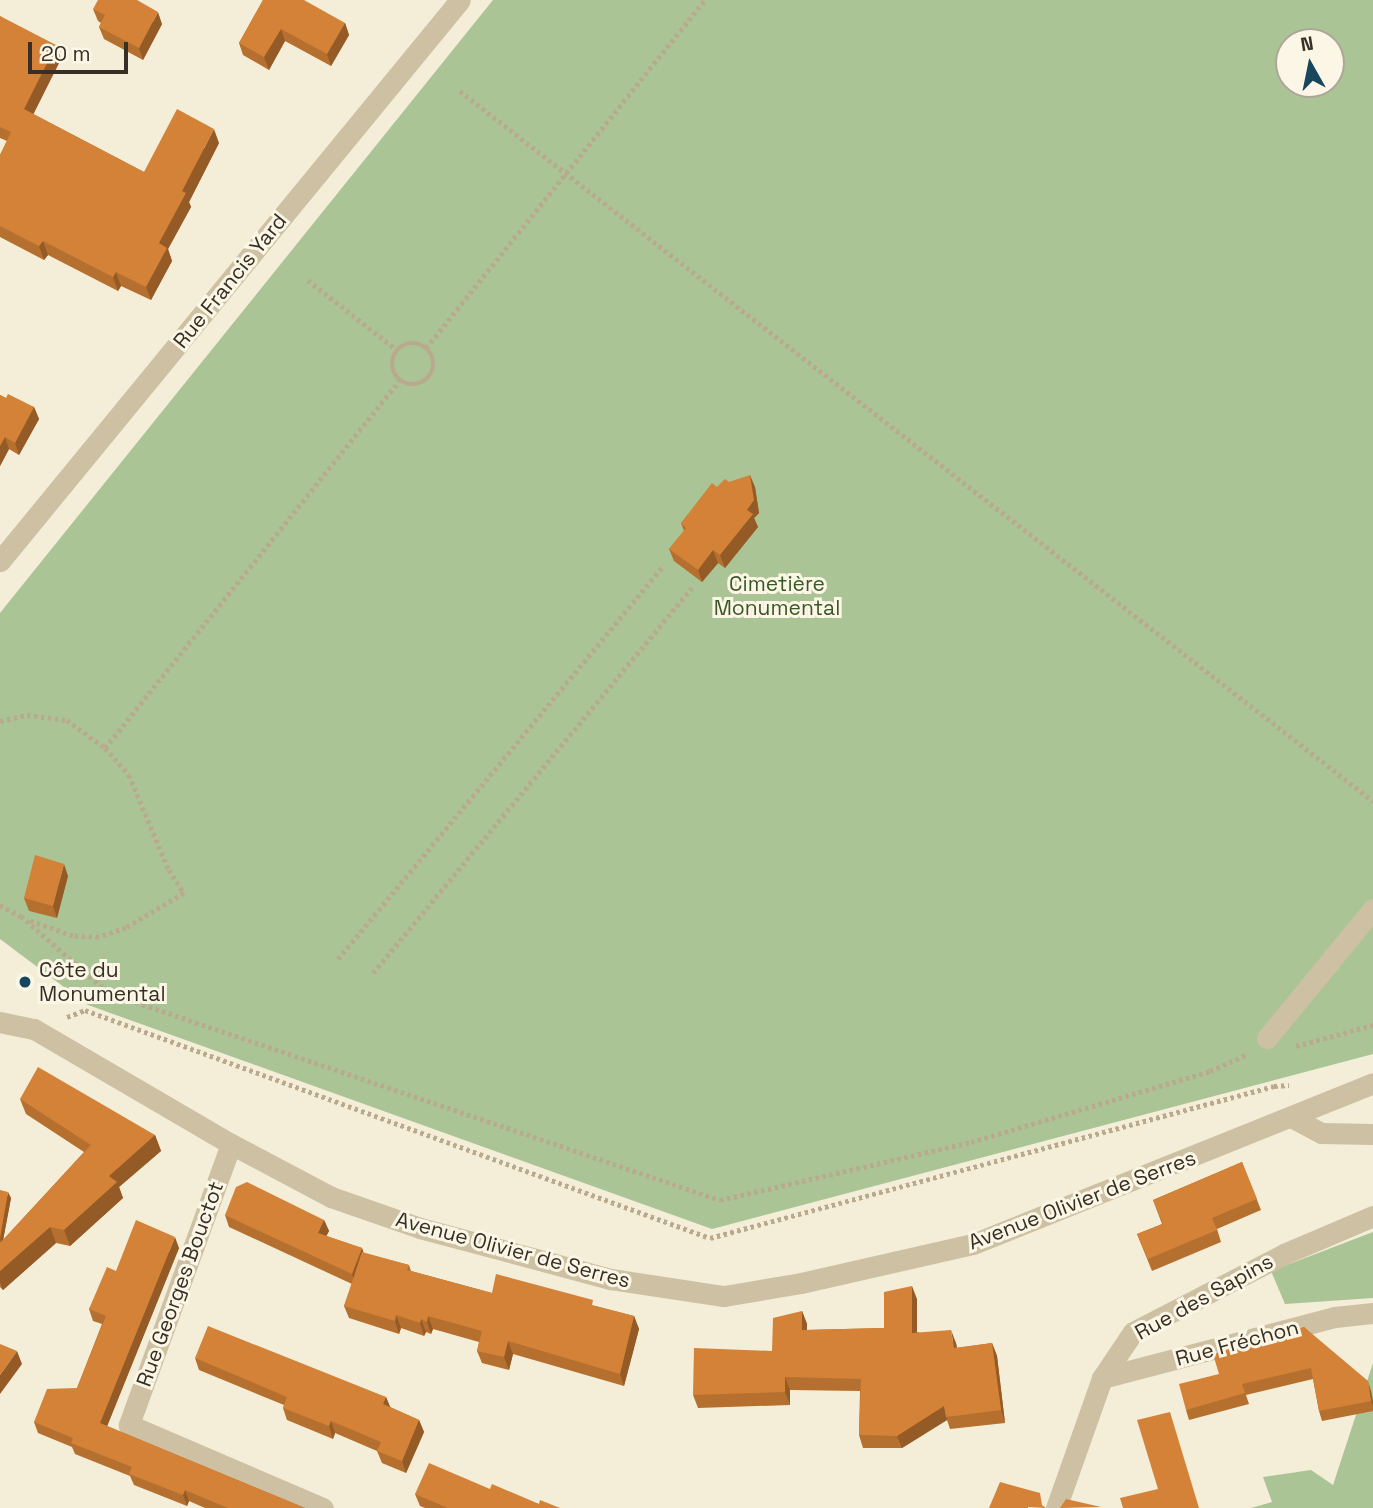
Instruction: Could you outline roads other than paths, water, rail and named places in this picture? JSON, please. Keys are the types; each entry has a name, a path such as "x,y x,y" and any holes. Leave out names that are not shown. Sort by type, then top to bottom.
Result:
{"street":[{"name":"Rue Francis Yard","path":"0,561 9,536 460,0"},
{"path":"1268,1038 1373,909"},
{"name":"Avenue Olivier de Serres","path":"0,1022 34,1029 231,1144 331,1197 419,1228 611,1279 724,1296 800,1283 973,1244 1293,1118 1373,1083"},
{"path":"1293,1118 1321,1133 1373,1134"},
{"name":"Rue Georges Bouctot","path":"231,1144 129,1425 323,1508"},
{"name":"Rue des Sapins","path":"1056,1508 1102,1378 1133,1332 1284,1254 1373,1216"},
{"name":"Rue Fréchon","path":"1102,1378 1335,1317 1373,1313"}],"place":[{"name":"Côte du Monumental","path":"25,982"}],"park label":[{"name":"Cimetière Monumental","path":"777,596"}]}
